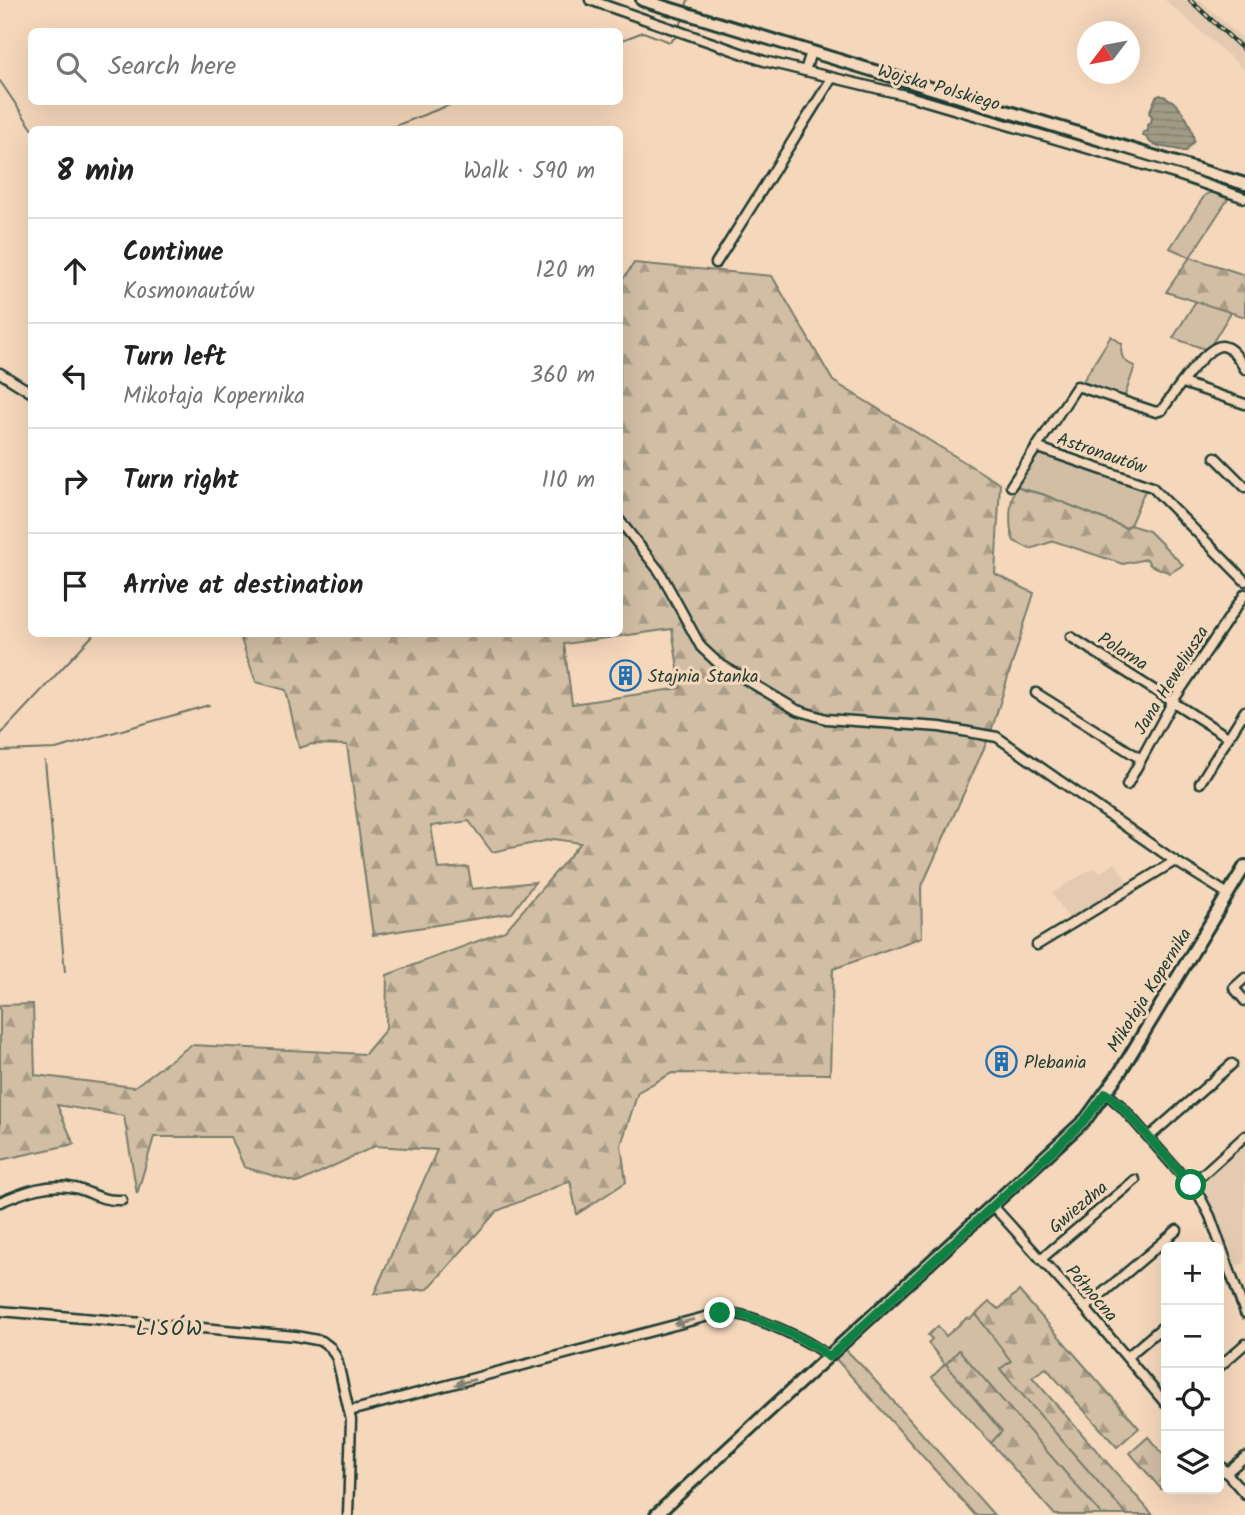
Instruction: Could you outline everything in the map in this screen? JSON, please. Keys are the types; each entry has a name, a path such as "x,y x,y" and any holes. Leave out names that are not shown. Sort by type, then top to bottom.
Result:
{"street":[{"name":"Wojska Polskiego","path":"590,0 764,61 927,101 1178,175 1245,198"},
{"name":"Wojska Polskiego","path":"642,0 1245,184"},
{"path":"805,71 811,52"},
{"path":"716,263 832,78"},
{"path":"1011,486 1077,386 1156,412 1162,410 1200,360 1218,347 1230,349 1245,369"},
{"path":"0,373 28,390"},
{"path":"1183,383 1245,404"},
{"name":"Astronautów","path":"1036,447 1152,487 1245,581"},
{"path":"1215,457 1245,487"},
{"path":"623,525 660,572 689,630 701,647 718,663 797,710 812,716 940,727 997,737 1175,861 1228,894"},
{"name":"Jana Heweliusza","path":"1127,785 1173,701 1245,594"},
{"name":"Polarna","path":"1071,637 1228,737"},
{"path":"1036,693 1141,759"},
{"path":"1200,783 1244,715"},
{"path":"1037,945 1175,861"},
{"name":"Mikołaja Kopernika","path":"656,1515 1079,1126 1106,1093 1245,866"},
{"path":"1245,978 1234,988 1245,1000"},
{"path":"1149,1137 1232,1064"},
{"path":"1106,1093 1191,1185 1210,1216 1245,1313"},
{"path":"1191,1185 1245,1136"},
{"name":"Gwiezdna","path":"1041,1259 1135,1180"},
{"path":"0,1202 35,1188 57,1186 78,1189 100,1199 122,1200"},
{"name":"Północna","path":"993,1206 1161,1398"},
{"path":"1084,1308 1177,1230"},
{"path":"0,1311 314,1338 322,1341 334,1352 350,1411 348,1515"},
{"path":"350,1411 720,1313 743,1314 817,1348 829,1357"},
{"path":"1127,1357 1161,1328"},
{"path":"1224,1363 1245,1344"},
{"path":"1226,1473 1245,1457"},
{"path":"1224,1470 1245,1494"}],"shaded area":[{"path":"1165,0 1200,0 1245,41 1245,70"},
{"path":"1160,95 1173,101 1190,127 1194,141 1185,152 1154,145 1142,135 1148,131 1147,125 1151,123 1152,116 1149,113 1156,97"},
{"path":"1115,863 1130,886 1071,922 1052,893 1094,868 1101,872"},
{"path":"1245,1143 1245,1263 1235,1266 1216,1214 1201,1184"}],"green space":[{"path":"1212,192 1228,199 1190,257 1170,248 1205,195"},
{"path":"1190,257 1245,275 1245,317 1166,292"},
{"path":"634,263 772,276 833,381 1000,484 995,574 1034,593 990,735 921,888 922,937 833,969 830,1074 672,1073 638,1092 621,1145 626,1182 577,1214 570,1181 497,1211 428,1289 374,1294 437,1150 375,1146 298,1183 244,1167 231,1137 154,1137 137,1194 124,1116 57,1105 74,1144 0,1160 0,1005 33,1004 35,1075 134,1087 191,1045 365,1054 386,1029 387,975 505,931 581,843 554,839 492,852 469,821 431,826 438,869 468,867 472,889 535,882 512,913 373,935 347,745 312,744 299,748 286,690 256,682 240,637 614,637 564,644 572,704 681,688 672,629 623,636 623,280"},
{"path":"1196,301 1231,312 1208,350 1173,338"},
{"path":"1111,336 1122,344 1121,352 1128,363 1135,366 1124,398 1086,386 1083,381"},
{"path":"1042,453 1146,488 1130,525 1126,528 1042,494 1019,488 1017,484 1033,458"},
{"path":"1017,486 1126,528 1130,525 1149,531 1183,565 1170,573 1150,565 1147,559 1123,564 1054,541 1030,549 1014,541 1012,535 1011,505"},
{"path":"1019,1291 1139,1428 1117,1447 1046,1368 1032,1377 1153,1515 1127,1515 1000,1369 1011,1361 976,1314 989,1302 999,1309"},
{"path":"976,1314 1011,1361 1001,1370 1127,1515 1102,1515 959,1351 946,1364 1002,1432 991,1443 932,1377 945,1364 928,1343 932,1339 928,1335 938,1326 946,1336"},
{"path":"845,1349 994,1515 975,1515 835,1358"},
{"path":"959,1350 1102,1515 1055,1515 991,1443 1002,1431 946,1364"},
{"path":"1148,1437 1161,1452 1161,1489 1130,1453"}],"waterway":[{"path":"685,9 688,0"},
{"path":"679,29 683,18"},
{"path":"623,40 643,32 670,42 678,35"},
{"path":"0,81 30,126"},
{"path":"395,126 449,105"},
{"path":"0,735 91,637"},
{"path":"0,751 56,749 209,705"},
{"path":"45,761 65,972"}],"railway":[{"path":"1190,0 1245,51"}],"place":[{"name":"Stajnia Stanka","path":"625,676"},
{"name":"Plebania","path":"1001,1062"}],"district":[{"name":"LISÓW","path":"170,1328"}],"route":[{"path":"720,1313 736,1312 750,1317 829,1357 1061,1143 1086,1119 1106,1093 1122,1107 1191,1185"}]}
